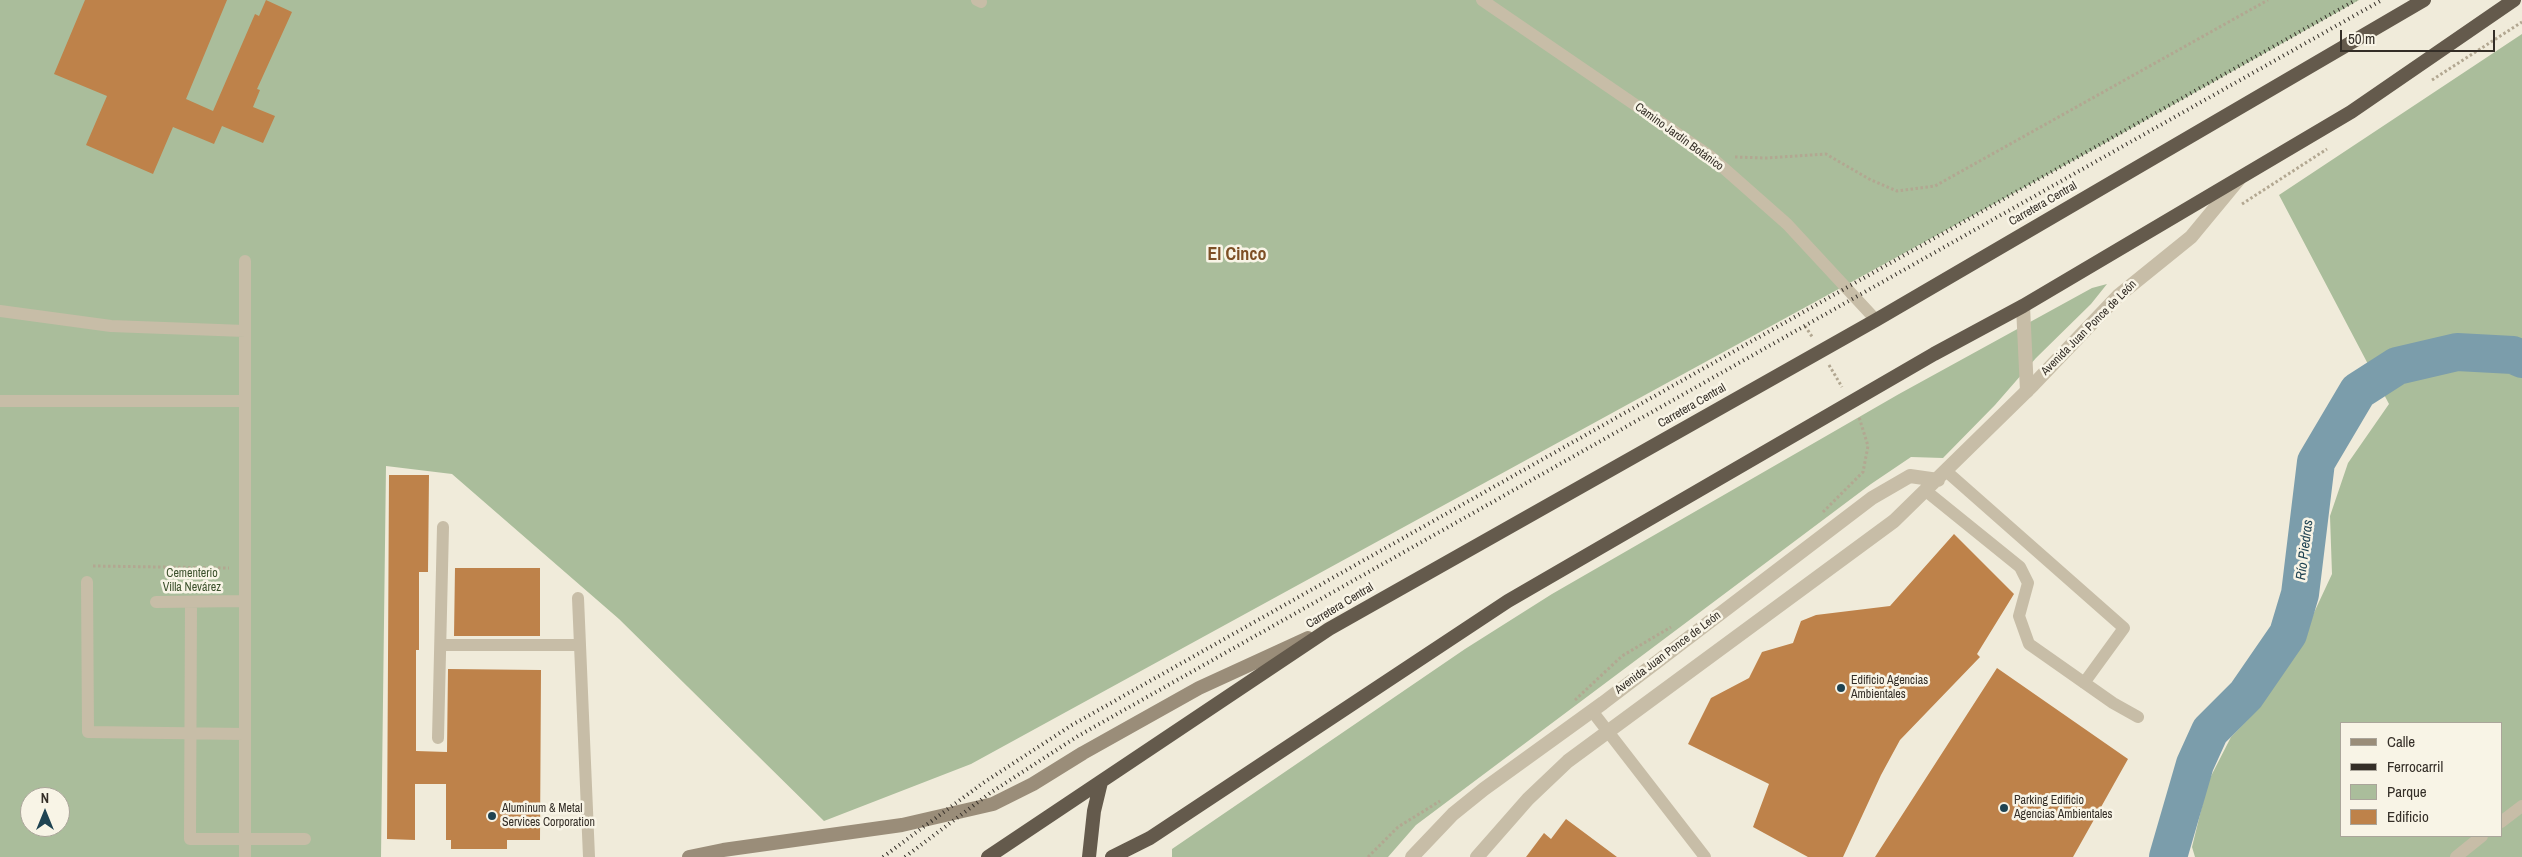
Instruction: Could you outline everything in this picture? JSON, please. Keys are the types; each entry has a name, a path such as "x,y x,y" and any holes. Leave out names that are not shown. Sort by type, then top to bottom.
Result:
{"highway":[{"name":"Carretera Central","path":"988,857 1329,629 1876,320 2424,0"},
{"path":"1112,857 1150,838 1508,601 1934,354 2023,306 2351,112 2514,0"},
{"path":"1089,857 1094,811 1102,782"}],"main road":[{"path":"689,857 723,850 902,825 993,804 1199,688 1329,629"}],"street":[{"name":"Avenida Juan Ponce de León","path":"1477,857 1488,842 1528,799 1568,761 1894,521 2026,391 2118,296 2192,238 2240,178"},
{"path":"2023,306 2026,391"},
{"name":"Avenida Juan Ponce de León","path":"1412,857 1453,814 1872,498 1910,476 1942,475"},
{"path":"1467,857 1488,842"}],"lane":[{"name":"Camino Jardín Botánico","path":"1482,0 1710,156 1787,224 1876,320"},
{"path":"245,261 245,857"},
{"path":"0,311 111,326 245,331"},
{"path":"0,401 245,401"},
{"path":"1942,475 2124,628 2084,683"},
{"path":"1926,491 2020,568 2028,583 2019,616 2028,644 2113,703 2138,717"},
{"path":"438,738 443,526"},
{"path":"87,582 88,732 245,734"},
{"path":"578,598 589,857"},
{"path":"156,602 245,601"},
{"path":"191,602 190,839 306,839"},
{"path":"440,644 580,645"},
{"path":"1592,711 1704,857"},
{"path":"2502,821 2522,806"},
{"path":"2456,857 2481,837"}],"path":[{"path":"1710,156 1766,158 1826,154 1897,191 1935,186 2268,0"},
{"path":"1806,326 1863,425 1868,446 1863,472 1820,514"},
{"path":"87,566 245,568"},
{"path":"1569,706 1622,656 1680,622"},
{"path":"1368,857 1398,827 1444,798"}],"green space":[{"name":"Cementerio Villa Nevárez","path":"0,0 2359,0 2098,147 971,764 824,821 619,619 452,474 386,466 381,857 0,857"},
{"path":"2522,34 2522,857 2195,857 2192,847 2208,782 2231,737 2256,711 2298,647 2332,574 2330,516 2348,463 2389,404 2279,195"},
{"path":"2107,284 2091,304 2036,358 1995,405 1943,458 1911,457 1871,484 1416,825 1388,857 1172,857 1172,849 1465,649 1552,594 1899,394 2092,288"}],"building":[{"path":"85,0 227,0 186,99 213,111 255,14 259,16 266,0 292,12 257,89 260,90 253,107 275,116 263,143 222,126 214,144 173,127 153,174 86,145 107,96 54,74"},
{"path":"389,475 429,475 428,572 419,572 419,650 416,650 416,751 447,752 448,669 541,670 540,840 507,840 507,849 451,849 451,840 446,840 446,784 415,784 415,840 387,839"},
{"name":"Edificio Agencias Ambientales","path":"1954,534 2014,594 1977,654 1980,657 1900,740 1881,775 1843,857 1808,857 1753,827 1769,784 1688,744 1711,698 1749,678 1762,652 1793,643 1801,621 1816,615 1890,606"},
{"path":"455,568 540,568 540,636 454,636"},
{"name":"Parking Edificio Agencias Ambientales","path":"1997,668 2128,759 2073,857 1875,857"},
{"path":"1566,819 1617,857 1526,857 1544,833 1551,839"}],"waterway":[{"name":"Río Piedras","path":"2168,857 2195,764 2210,731 2246,695 2288,634 2300,594 2316,462 2358,391 2397,366 2457,352 2513,355 2522,359"}],"railway":[{"path":"883,857 983,783 1072,725 2356,0"},
{"path":"905,857 990,793 1078,736 2382,0"}],"place":[{"name":"Edificio Agencias Ambientales","path":"1841,688"},
{"name":"Parking Edificio Agencias Ambientales","path":"2004,808"},
{"name":"Aluminum & Metal Services Corporation","path":"492,816"}],"district":[{"name":"El Cinco","path":"1237,255"}]}
